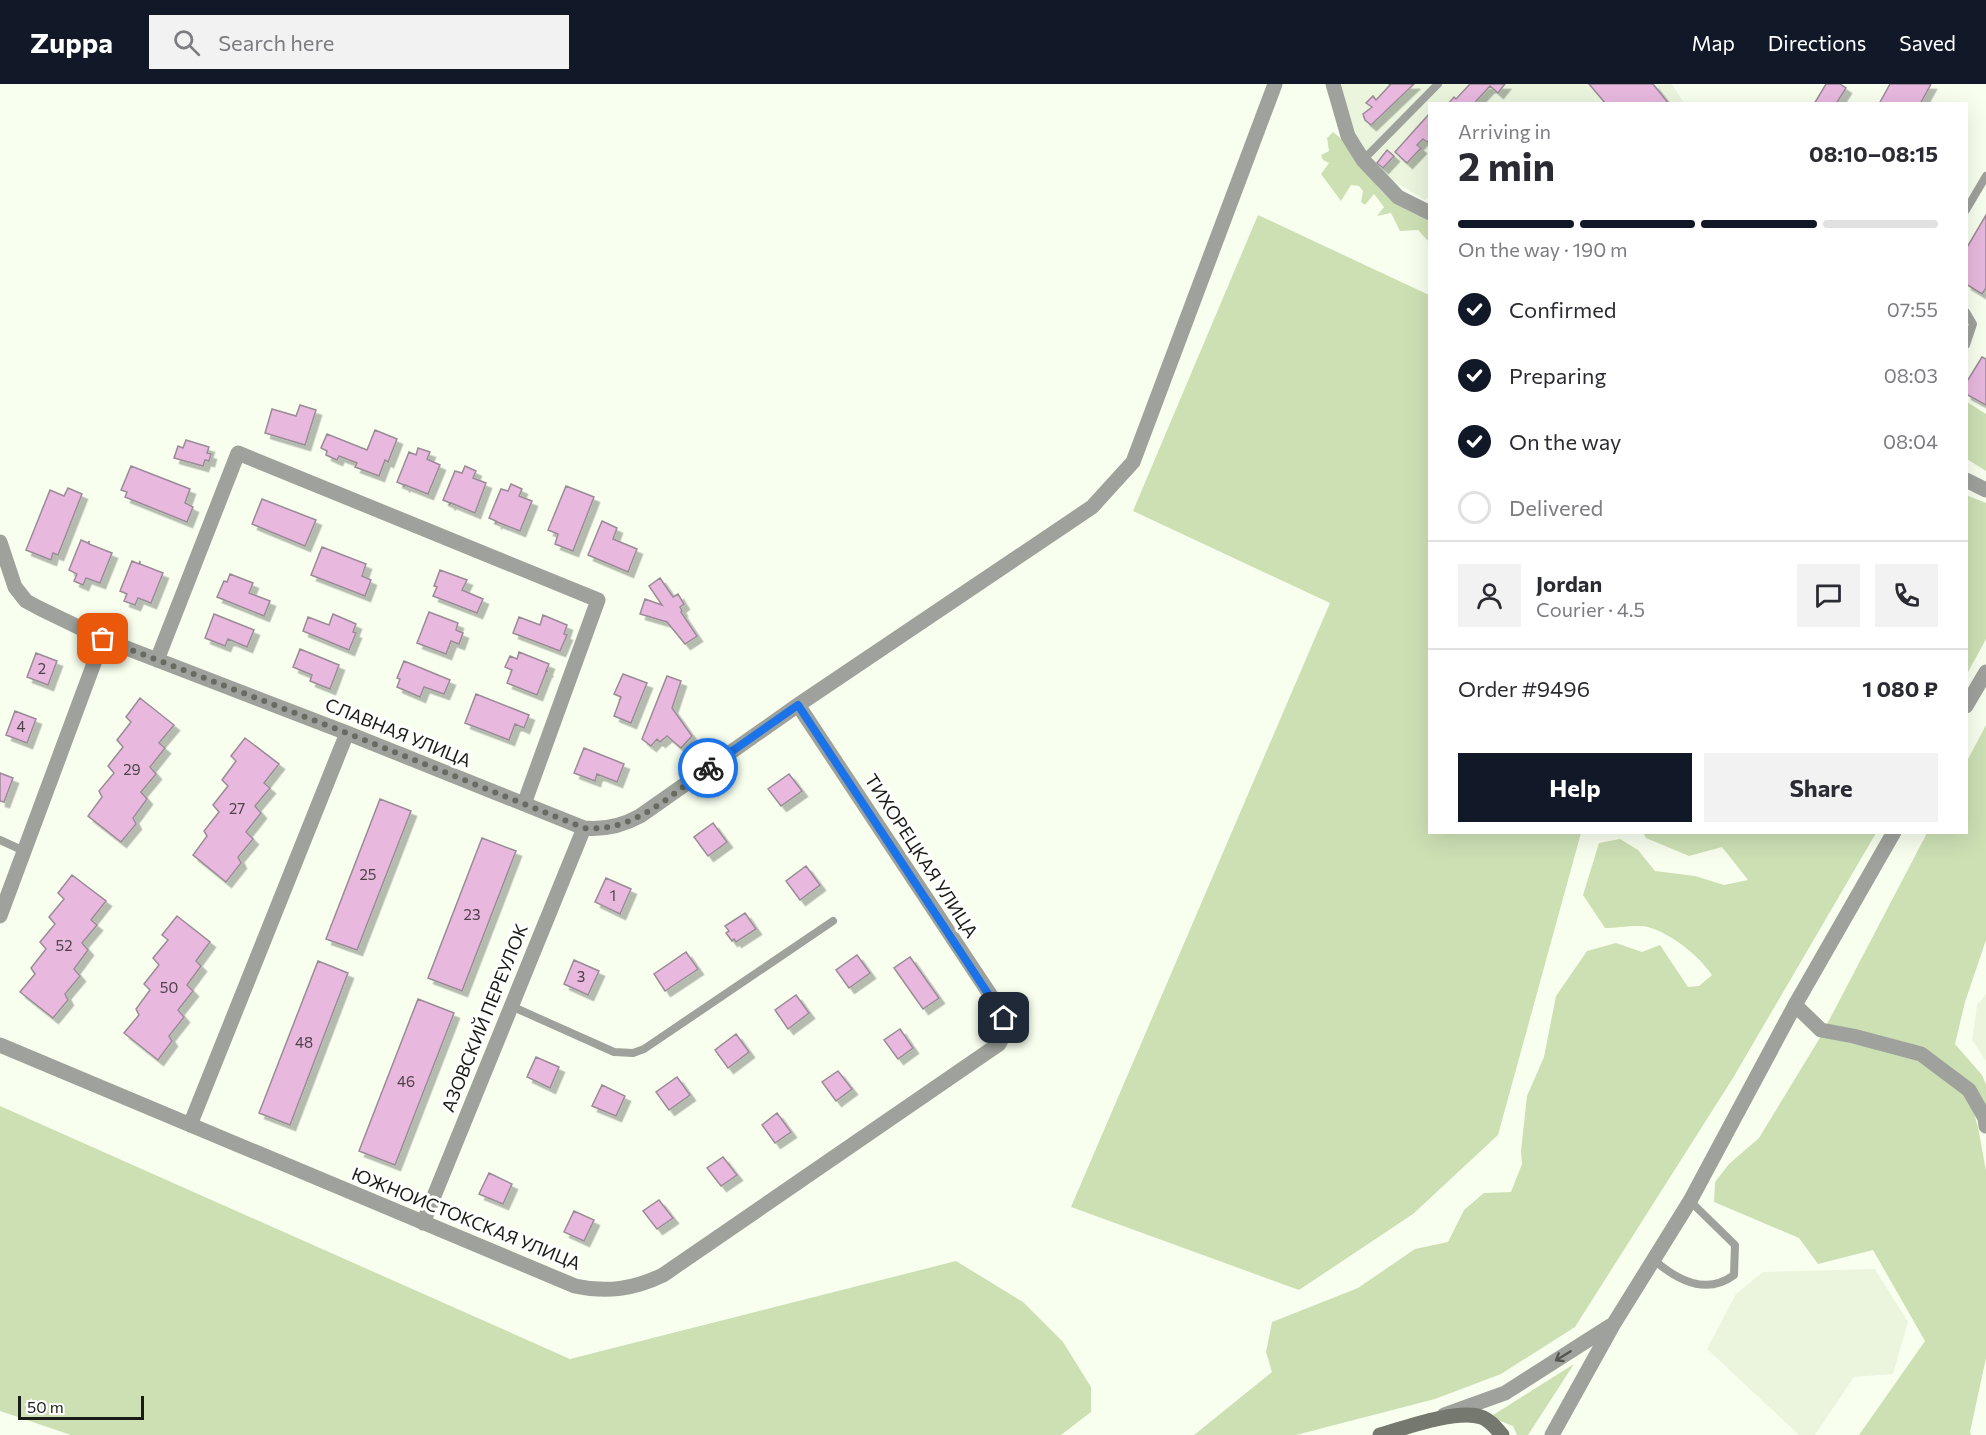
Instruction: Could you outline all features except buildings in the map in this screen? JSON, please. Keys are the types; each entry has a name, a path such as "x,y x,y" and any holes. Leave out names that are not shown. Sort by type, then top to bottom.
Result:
{"main road":[{"path":"1380,1435 1427,1421 1462,1417 1480,1417 1493,1425 1502,1435"}],"street":[{"name":"СЛАВНАЯ УЛИЦА","path":"0,542 15,587 26,601 103,639 584,828 618,826 640,816 798,705 1092,507 1133,462 1275,84"},
{"path":"1333,84 1348,136 1363,160 1398,197 1428,212"},
{"path":"157,660 238,453 598,600 524,804"},
{"path":"1968,481 1986,490"},
{"path":"0,916 103,639"},
{"path":"1968,703 1986,672"},
{"name":"ТИХОРЕЦКАЯ УЛИЦА","path":"798,705 1003,1014 1005,1030"},
{"path":"190,1125 347,733"},
{"name":"АЗОВСКИЙ ПЕРЕУЛОК","path":"423,1223 584,828"},
{"path":"1545,1435 1555,1429 1613,1325 1690,1201 1795,1005 1893,834"},
{"path":"1795,1005 1821,1030 1921,1054 1969,1090 1985,1118 1986,1126"},
{"name":"ЮЖНОИСТОКСКАЯ УЛИЦА","path":"0,1045 575,1286 592,1290 612,1290 648,1282 663,1275 999,1044 1005,1030"},
{"path":"1427,1421 1505,1393 1613,1325"}],"lane":[{"path":"1363,160 1438,84"},
{"path":"1968,207 1986,176"},
{"path":"1968,315 1973,324 1968,339"},
{"path":"0,840 24,851"},
{"path":"511,1006 614,1052 633,1053 644,1049 833,921"},
{"path":"1654,1260 1671,1275 1691,1284 1723,1283 1734,1275 1735,1245 1690,1201"}],"shaded area":[{"path":"1342,84 1672,84 1683,102 1428,102 1428,198 1425,200 1377,171 1343,116"},
{"path":"1986,994 1986,1061 1972,1040 1977,1005"},
{"path":"1875,1269 1908,1322 1893,1374 1854,1377 1815,1435 1799,1435 1707,1349 1736,1294 1763,1272"}],"green space":[{"path":"1333,132 1349,148 1387,196 1399,206 1428,220 1428,241 1418,230 1400,231 1391,213 1377,216 1384,207 1374,194 1365,205 1361,202 1363,191 1359,186 1351,185 1341,201 1321,174 1329,163 1323,160 1321,155 1329,151 1327,138"},
{"path":"1258,215 1428,295 1428,834 1581,834 1498,1135 1413,1214 1299,1290 1071,1207 1330,603 1133,511"},
{"path":"1968,403 1986,414 1986,471 1968,460"},
{"path":"1968,496 1986,503 1986,639 1968,672"},
{"path":"1986,725 1986,940 1965,1002 1955,1044 1982,1075 1986,1085 1986,1111 1925,1053 1825,1028 1926,834 1968,834 1968,759"},
{"path":"1644,834 1875,834 1733,1078 1575,1327 1501,1374 1435,1399 1296,1435 1194,1435 1272,1372 1266,1352 1272,1322 1358,1288 1415,1249 1448,1242 1464,1210 1484,1193 1511,1192 1522,1164 1521,1151 1527,1096 1544,1057 1556,996 1587,951 1616,943 1642,952 1660,945 1688,987 1699,986 1712,975 1684,946 1657,930 1638,926 1605,928 1583,895 1599,843 1620,839 1638,850 1655,871 1695,876 1724,885 1748,880 1722,847 1689,856 1646,838"},
{"path":"1821,1036 1921,1060 1969,1096 1978,1127 1986,1171 1986,1358 1971,1435 1859,1435 1925,1341 1873,1250 1818,1264 1799,1238 1714,1202 1715,1182 1729,1164 1759,1138"},
{"path":"0,1106 570,1359 956,1261 1023,1302 1063,1342 1091,1387 1091,1412 1061,1435 71,1435 0,1411"},
{"path":"1574,1364 1528,1435 1517,1435 1513,1426 1490,1417"}],"way so far":[{"path":"103,639 584,828 606,829 628,823 708,768"}],"route":[{"path":"708,768 798,705 1004,1018"}]}
